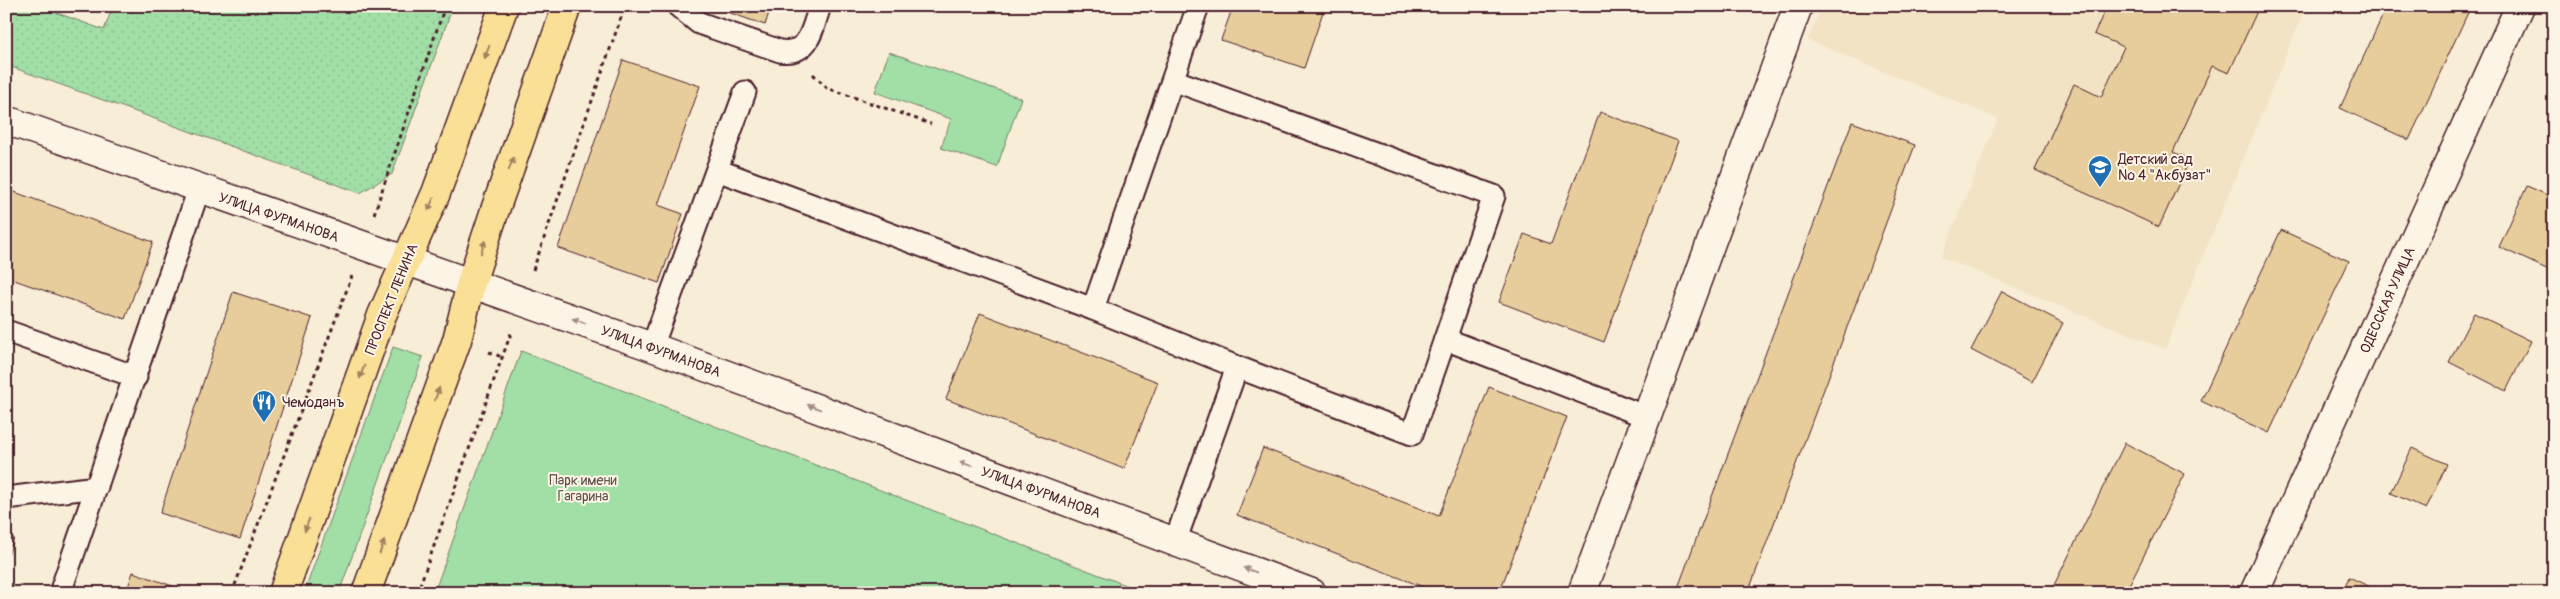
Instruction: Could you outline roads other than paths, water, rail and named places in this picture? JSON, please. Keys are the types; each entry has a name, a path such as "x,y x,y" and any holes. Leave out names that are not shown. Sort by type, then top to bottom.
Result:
{"main road":[{"name":"ПРОСПЕКТ ЛЕНИНА","path":"283,593 382,315 436,192 504,6"},
{"path":"366,593 456,340 471,284 567,6"}],"street":[{"path":"1582,593 1798,6"},
{"name":"ОДЕССКАЯ УЛИЦА","path":"2254,593 2520,6"},
{"name":"УЛИЦА ФУРМАНОВА","path":"6,120 652,347 1312,593"}],"lane":[{"path":"678,6 699,23 780,51 790,52 799,49 806,43 820,6"},
{"path":"1093,309 1198,6"},
{"path":"717,170 1093,309 1236,368 1412,434 1494,196 1173,80"},
{"path":"652,347 745,92"},
{"path":"60,593 136,377 199,189"},
{"path":"6,331 136,377"},
{"path":"1445,339 1647,417"},
{"path":"1175,542 1236,368"},
{"path":"6,498 97,488"}],"place":[{"name":"Детский сад № 4 \"Акбузат\"","path":"2100,188"},
{"name":"Чемоданъ","path":"264,423"}],"park label":[{"name":"Парк имени Гагарина","path":"583,488"}]}
